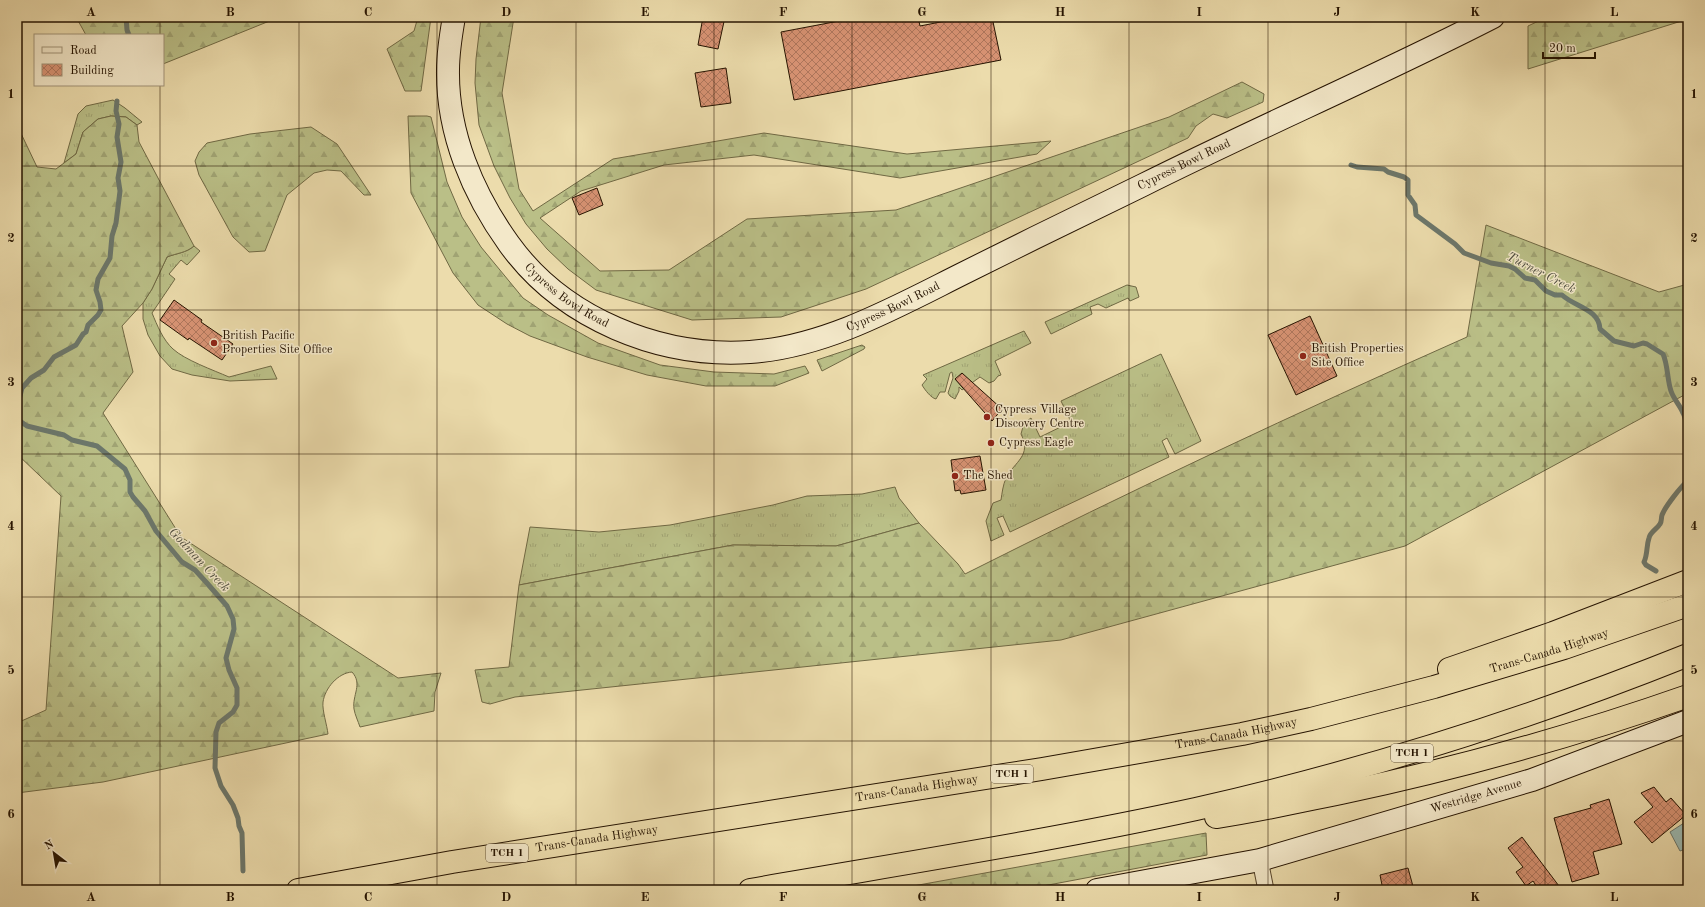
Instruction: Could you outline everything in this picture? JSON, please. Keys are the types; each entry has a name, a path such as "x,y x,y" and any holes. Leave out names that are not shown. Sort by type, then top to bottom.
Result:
{"highway":[{"path":"1311,719 1478,658 1553,633 1688,581"},
{"name":"Trans-Canada Highway","path":"298,890 376,875 525,850 1102,760 1227,737 1311,719 1403,696 1497,669 1688,605"},
{"name":"TCH 1","path":"750,890 1127,823 1251,795 1388,760 1520,718 1688,655"},
{"path":"1127,823 1212,817 1250,812 1422,775 1484,760 1582,731 1688,696"}],"street":[{"name":"Cypress Bowl Road","path":"454,17 450,40 448,70 449,100 455,132 478,194 494,223 515,251 537,276 563,298 592,317 621,331 652,342 688,350 720,353 752,352 798,344 840,330 889,310 1192,160 1434,48 1493,17"},
{"name":"Westridge Avenue","path":"1097,890 1260,860 1532,780 1688,721"},
{"path":"1260,860 1266,890"}],"green space":[{"path":"76,17 263,17 272,20 164,64 164,34 85,34"},
{"path":"418,17 431,17 421,91 405,91 387,49 414,31"},
{"path":"481,17 514,17 502,93 519,189 533,211 613,159 764,133 907,154 1051,141 1037,154 900,178 754,155 664,165 581,191 540,218 600,271 669,270 747,219 896,210 1169,117 1242,82 1264,94 1263,102 1227,118 1213,114 1196,126 1188,138 866,289 781,317 692,320 596,290 568,269 547,249 526,224 510,198 494,166 479,125 475,83"},
{"path":"1547,17 1688,17 1688,19 1528,69 1528,26"},
{"path":"113,100 142,122 137,125 126,117 111,116 98,119 83,132 76,154 64,163 78,114 86,106"},
{"path":"111,116 126,117 137,125 139,142 194,246 185,252 167,257 152,289 143,303 122,326 133,372 103,413 181,537 398,678 441,673 435,692 434,711 360,727 354,709 357,681 352,672 337,678 329,687 324,697 323,709 328,734 103,782 17,793 17,723 46,710 61,496 17,454 17,198 22,190 17,174 17,125 37,167 56,169 76,154 83,132 98,119"},
{"path":"408,116 431,117 447,182 462,217 481,247 523,298 548,315 598,343 660,365 714,372 774,374 805,366 809,373 775,386 706,386 647,375 587,357 530,336 507,324 478,305 453,273 411,193"},
{"path":"311,127 337,144 371,195 364,195 341,171 327,170 314,173 287,195 265,251 249,252 233,237 199,175 195,161 199,152 207,143 250,134"},
{"path":"17,174 22,190 17,198"},
{"path":"1486,225 1659,292 1688,284 1688,393 1405,546 1061,640 515,697 490,704 482,702 475,670 509,667 519,585 733,545 836,546 919,523 958,564 965,574 1214,452 1467,337"},
{"path":"194,246 200,251 187,265 181,260 169,274 175,279 152,313 163,337 178,353 229,377 271,366 277,379 230,381 192,375 172,369 160,356 148,335 143,319 143,303 152,289 167,257 185,252"},
{"path":"1127,285 1136,287 1139,297 1130,301 1128,298 1106,308 1098,304 1090,307 1092,314 1051,334 1045,322"},
{"path":"1024,331 1031,343 995,361 1001,375 994,381 989,383 980,377 962,390 959,387 959,391 955,399 948,393 953,378 952,372 950,373 945,392 940,392 936,399 926,391 922,385 927,379 923,375"},
{"path":"862,345 865,347 864,349 822,371 817,360"},
{"path":"1161,354 1201,441 1175,454 1167,438 1162,441 1169,457 1010,532 1003,516 997,518 1004,535 991,541 986,521 993,503 1001,500 1006,478 1021,458 1025,448 1021,434 1024,423 1031,418 1040,437 1071,422 1061,401"},
{"path":"895,487 899,498 919,523 836,546 733,545 519,585 530,527 599,532 670,525 773,505 807,496 862,494"},
{"path":"1206,833 1207,855 1022,890 891,890"}],"water":[{"path":"1684,823 1688,835 1688,848 1680,851 1670,832"}],"building":[{"path":"703,17 725,17 718,49 698,45"},
{"path":"860,17 918,17 920,26 966,17 992,17 1001,60 794,100 781,32"},
{"path":"726,68 731,103 701,107 695,73"},
{"path":"597,188 603,205 579,215 572,198"},
{"path":"174,300 202,320 201,322 233,344 222,360 189,338 188,340 160,320"},
{"name":"British Properties Site Office","path":"1310,316 1337,376 1296,395 1268,335"},
{"path":"962,373 1002,409 992,421 955,379"},
{"path":"980,456 986,490 961,494 960,490 955,491 951,460"},
{"path":"1654,787 1666,802 1671,798 1686,815 1652,843 1634,822 1653,807 1641,793"},
{"path":"1609,799 1622,844 1593,852 1599,874 1572,882 1554,818 1591,808 1590,805"},
{"path":"1522,837 1562,890 1539,890 1533,881 1526,886 1516,872 1523,867 1508,848"},
{"path":"1408,868 1414,890 1383,890 1380,875"}],"waterway":[{"path":"126,17 129,34"},
{"path":"17,408 22,388 31,378 44,370 54,357 76,345 86,332 88,325 101,310 96,290 98,279 110,258 112,236 116,223 120,191 118,178 121,162 117,137 119,124 116,111 117,101"},
{"name":"Turner Creek","path":"1351,165 1357,167 1384,169 1388,172 1404,177 1408,180 1408,195 1415,205 1416,215 1455,244 1464,253 1491,263 1509,266 1525,278 1535,280 1546,291 1555,295 1562,295 1586,309 1599,322 1600,329 1614,341 1634,346 1643,343 1647,344 1663,354 1671,391 1684,415 1688,431"},
{"name":"Godman Creek","path":"17,419 27,426 64,435 72,440 97,446 125,469 130,480 130,492 145,511 156,531 182,562 195,570 227,606 233,619 234,629 226,658 229,670 237,688 237,705 233,712 219,723 216,732 215,768 221,786 233,805 238,818 242,833 243,871"},
{"name":"Turner Creek","path":"1656,571 1644,562 1650,536 1660,524 1662,515 1670,502 1681,487 1688,481"}],"place":[{"name":"British Pacific Properties Site Office","path":"214,343"},
{"name":"British Properties Site Office","path":"1303,356"},
{"name":"Cypress Village Discovery Centre","path":"987,417"},
{"name":"Cypress Eagle","path":"991,443"},
{"name":"The Shed","path":"955,476"}]}
